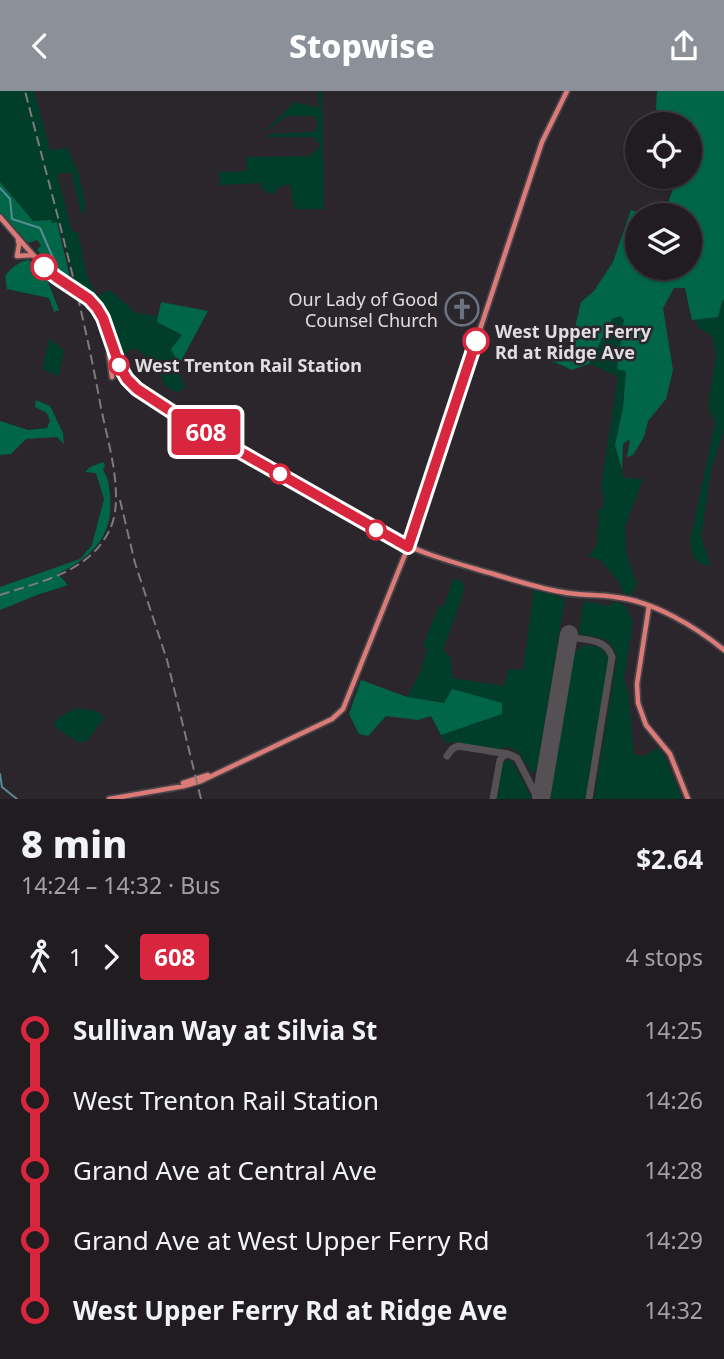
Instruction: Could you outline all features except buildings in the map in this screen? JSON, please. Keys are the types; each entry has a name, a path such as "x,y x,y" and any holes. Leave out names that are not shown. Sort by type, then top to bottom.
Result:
{"main road":[{"path":"109,799 201,781 332,719 343,709 408,547 542,142 568,91"},
{"path":"0,216 51,273 72,288"},
{"path":"17,236 17,255 34,255"},
{"path":"81,293 100,313 119,365 135,387 237,450 408,547 559,592 621,597 649,606 692,627 724,650"},
{"path":"112,377 109,354 114,349"},
{"path":"649,606 636,684 638,706 646,725 670,754 688,799"},
{"path":"647,619 651,613 659,610"}],"green space":[{"path":"0,91 34,91 50,150 67,148 79,175 86,209 82,214 71,172 57,174 72,232 78,232 87,277 97,296 110,290 136,313 158,316 157,322 182,335 171,349 185,387 177,393 164,385 160,370 139,350 131,349 122,356 104,311 95,299 75,283 59,222 33,221 0,182"},
{"path":"318,91 322,91 324,209 295,209 290,184 281,186 273,194 263,190 260,183 220,185 219,172 247,171 246,157 310,156 321,146 314,137 268,137 271,134 315,132 318,122 314,116 287,116 265,131 295,102 319,108"},
{"path":"657,91 724,91 724,300 718,317 692,320 685,288 674,288 663,308 673,370 666,399 648,421 644,437 633,455 627,457 630,439 623,444 622,470 615,445 623,408 626,371 617,369 624,320 620,316 612,319 589,364 572,370 552,361 553,354 565,352 571,344 581,302 594,291 613,262 625,227 625,280 702,280 702,203 668,203 673,189 702,189 702,112 656,110"},
{"path":"0,182 33,221 57,222 72,286 60,277 37,250 41,245 37,240 28,243 0,212"},
{"path":"29,260 47,279 59,310 54,312 49,298 7,289 5,276 16,265"},
{"path":"724,300 724,430 711,470 701,537 711,566 701,564 695,559 690,542 715,423 708,407 716,356 712,336 697,326 696,319 718,317"},
{"path":"161,302 208,311 179,365 171,349 182,335 157,322"},
{"path":"620,315 624,320 617,368 626,370 623,408 615,445 624,478 643,479 625,527 626,552 637,584 631,595 623,593 620,583 601,561 589,556 597,545 597,511 602,508 604,501 601,488 618,376 589,364 612,319"},
{"path":"50,338 64,351 59,376 42,369"},
{"path":"36,400 50,406 63,433 64,444 57,437 26,439 11,454 0,455 0,421 28,430 47,428 50,421 47,413 35,407"},
{"path":"103,462 109,486 110,510 108,523 98,544 81,560 58,574 68,585 0,610 0,587 80,559 92,545 104,499 96,473 85,472"},
{"path":"454,578 465,584 443,650 450,657 453,678 504,686 509,669 523,670 534,590 565,598 535,772 532,773 519,753 511,748 505,747 497,751 458,742 446,743 441,735 502,714 502,703 444,703 407,697 420,673 427,649 423,646 439,606 444,606"},
{"path":"584,601 609,606 615,602 625,605 633,622 624,677 629,698 634,755 645,756 657,748 664,755 682,799 594,799 617,658 607,641 578,634"},
{"path":"584,645 600,647 607,655 608,662 585,799 550,799 574,654"},
{"path":"361,680 407,697 444,703 452,689 502,703 502,714 441,735 431,716 418,720 386,716 368,736 359,734 349,714"},
{"path":"79,708 96,711 104,718 87,741 79,743 53,724 64,714"},
{"path":"507,759 514,764 532,799 497,799 503,764"}],"waterway":[{"path":"0,188 10,199 12,219 40,228 57,267"},
{"path":"0,774 2,787 17,799"}],"taxiway":[{"path":"568,637 600,643 612,657 589,799"},
{"path":"447,756 458,746 508,754"},
{"path":"493,799 500,760 508,754 517,758 538,799"}],"runway":[{"path":"541,799 569,634"}],"railway":[{"path":"0,595 61,574 88,558 99,547 110,529 116,502 113,463 85,328 25,91"},
{"path":"120,500 135,563 167,660 201,799"}],"bus line":[{"name":"608","path":"44,267 89,299 97,308 120,367 137,389 186,421 408,547 476,341"}],"place":[{"name":"Our Lady of Good Counsel Church","path":"462,309"},
{"name":"West Upper Ferry Rd at Ridge Ave","path":"476,341"},
{"name":"West Trenton Rail Station","path":"119,365"}]}
